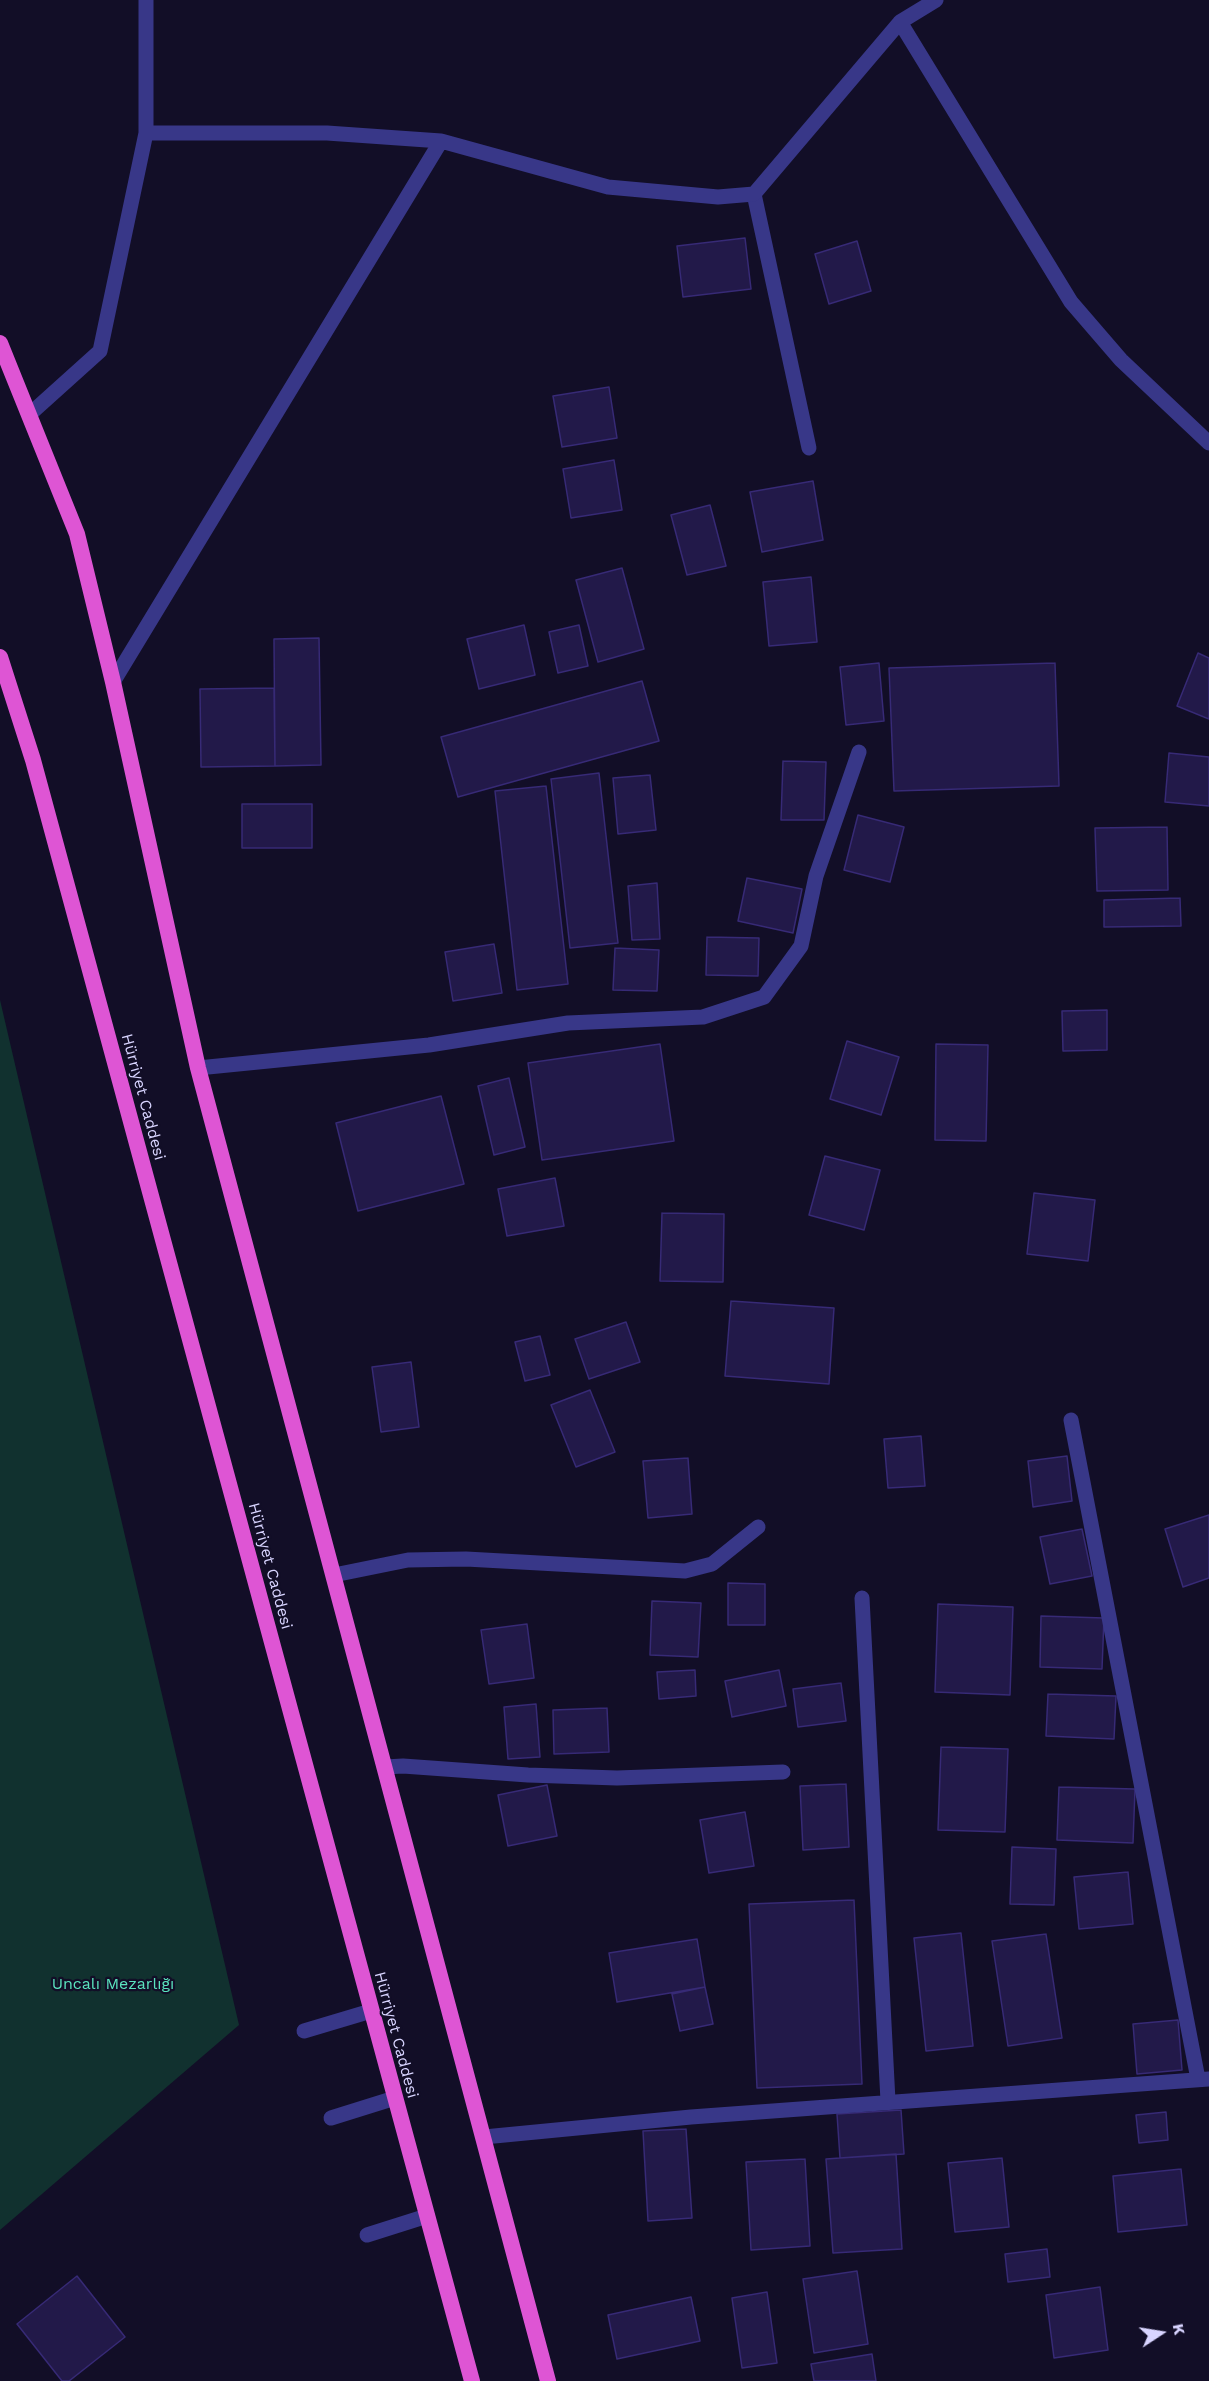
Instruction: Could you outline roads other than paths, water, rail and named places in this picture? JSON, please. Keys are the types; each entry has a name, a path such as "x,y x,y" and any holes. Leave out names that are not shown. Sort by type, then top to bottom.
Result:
{"highway":[{"path":"0,343 77,534 113,682 198,1068 548,2381"},
{"name":"Hürriyet Caddesi","path":"0,657 33,760 471,2381"}],"street":[{"path":"30,414 100,351 146,133 146,0"},
{"path":"146,133 327,133 441,141 608,187 717,197 754,194 900,22 936,0"},
{"path":"900,22 1071,302 1121,360 1209,443"},
{"path":"113,682 441,141"},
{"path":"754,194 810,448"},
{"path":"198,1068 429,1045 568,1023 703,1017 764,997 801,946 816,876 859,752"},
{"path":"484,2138 691,2116 1204,2079 1071,1420"},
{"path":"334,1575 408,1560 466,1559 685,1571 712,1564 758,1527"},
{"path":"862,1599 888,2101"},
{"path":"385,1767 403,1766 528,1775 617,1778 783,1772"},
{"path":"304,2031 372,2012"},
{"path":"331,2118 395,2098"},
{"path":"367,2235 427,2216"}],"park label":[{"name":"Uncalı Mezarlığı","path":"113,1984"}]}
